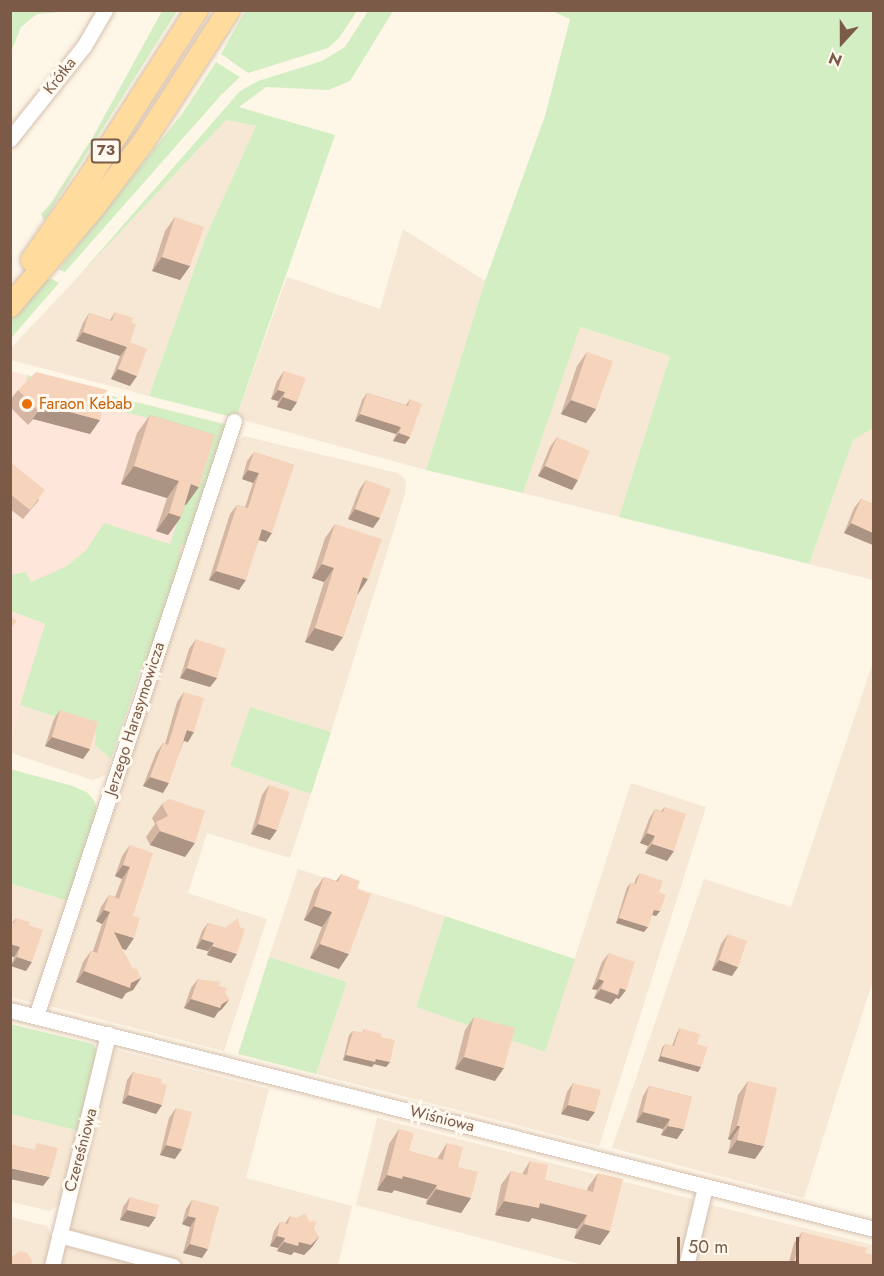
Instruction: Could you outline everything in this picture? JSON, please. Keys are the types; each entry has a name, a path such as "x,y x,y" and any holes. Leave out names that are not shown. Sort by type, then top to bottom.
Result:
{"main road":[{"name":"73","path":"10,289 66,212 197,10"},
{"name":"73","path":"10,306 95,206 144,141 229,10"}],"street":[{"name":"Krótka","path":"10,139 84,45 105,10"},
{"name":"Jerzego Harasymowicza","path":"36,1016 234,421"},
{"name":"Wiśniowa","path":"10,1010 873,1229"},
{"name":"Czereśniowa","path":"52,1266 108,1035"},
{"path":"686,1266 705,1187"},
{"path":"59,1235 172,1266"}],"shaded area":[{"path":"226,120 256,126 206,236 149,396 11,360 10,349"},
{"path":"403,229 485,281 426,470 236,418 287,277 380,309"},
{"path":"579,327 670,356 619,517 523,493"},
{"path":"10,371 224,424 185,558 11,596"},
{"path":"872,427 873,580 809,564 853,439"},
{"path":"244,436 398,473 406,480 405,494 331,732 250,707 230,766 311,794 290,858 207,833 188,893 267,919 224,1051 49,1006 235,444"},
{"path":"11,611 45,624 11,738"},
{"path":"873,662 873,980 804,1198 612,1148 704,879 791,907"},
{"path":"20,705 97,730 95,745 111,759 106,775 93,780 11,753 11,738"},
{"path":"631,783 706,807 599,1146 316,1074 347,982 269,957 298,869 445,916 416,1007 545,1051"},
{"path":"10,884 68,901 33,1003 11,997"},
{"path":"113,1049 269,1089 246,1178 352,1206 338,1265 58,1266"},
{"path":"11,1114 79,1131 61,1203 50,1211 11,1202"},
{"path":"377,1118 692,1199 693,1209 679,1265 587,1266 356,1205"},
{"path":"711,1205 873,1245 873,1265 694,1266 705,1214"},
{"path":"11,1217 47,1226 52,1238 45,1265 11,1266"}],"green space":[{"path":"12,10 73,11 37,14 21,27 11,52"},
{"path":"162,11 177,11 44,221 41,214 51,203 94,135"},
{"path":"245,11 357,11 339,38 328,48 248,73 221,54"},
{"path":"368,11 393,11 350,81 328,90 266,87 239,107 335,135 236,418 149,396 206,236 256,126 226,120 77,278 240,91 258,81 322,61 345,47"},
{"path":"552,11 873,11 873,428 853,440 809,564 619,517 670,356 580,327 523,493 426,470 485,281 545,116 570,19"},
{"path":"216,62 240,77 221,95 65,272 59,269 182,114"},
{"path":"52,279 59,283 11,338 11,316 41,280"},
{"path":"27,375 224,424 228,430 190,544 181,545 180,552 185,558 151,662 142,666 111,759 95,745 96,730 20,705 45,624 11,611 10,575 26,572 31,582 67,566 86,550 104,523 170,544 183,504 197,431 26,386"},
{"path":"250,707 331,732 311,794 230,766"},
{"path":"10,769 73,786 88,793 95,802 97,815 68,901 11,884"},
{"path":"445,916 575,959 545,1052 416,1007"},
{"path":"269,957 347,982 316,1074 238,1054"},
{"path":"10,1024 93,1044 96,1049 95,1066 79,1131 11,1114"}],"building":[{"path":"175,217 204,227 190,266 162,257"},
{"path":"115,312 133,318 132,323 136,324 130,342 147,349 137,376 118,369 127,347 83,332 89,313 112,321"},
{"path":"587,352 613,361 596,409 571,400"},
{"path":"284,371 306,378 297,402 283,397 285,392 278,390"},
{"path":"36,372 107,390 100,420 43,405 38,410 18,390"},
{"path":"367,393 408,406 410,399 422,404 410,437 399,433 401,427 360,414"},
{"path":"150,415 215,435 199,487 191,484 181,517 169,513 179,481 134,466"},
{"path":"557,437 590,451 578,480 545,466"},
{"path":"254,452 294,465 272,533 262,529 246,580 216,571 237,505 248,508 259,473 248,470"},
{"path":"10,462 45,490 30,510 10,494"},
{"path":"366,480 391,489 380,518 355,509"},
{"path":"861,499 873,504 873,533 851,523"},
{"path":"335,524 382,539 368,579 363,577 343,637 315,628 334,568 322,564"},
{"path":"10,616 17,621 10,629"},
{"path":"196,639 226,649 217,678 187,668"},
{"path":"184,692 204,698 194,732 187,730 169,783 150,777 163,743 168,745"},
{"path":"60,710 98,722 90,749 52,737"},
{"path":"269,785 290,792 277,830 258,824"},
{"path":"170,799 205,811 195,843 160,831 156,822 168,816 162,804"},
{"path":"665,807 686,814 674,851 652,844 655,836 647,833 655,809 663,812"},
{"path":"130,845 153,853 133,916 140,918 134,938 114,932 132,968 137,969 141,978 131,983 130,988 84,971 91,951 97,953 110,912 104,910 109,895 119,899 130,867 123,865"},
{"path":"640,873 663,881 659,892 666,895 660,911 654,910 648,927 619,918 631,883 636,884"},
{"path":"341,874 360,881 357,889 371,894 349,954 320,944 332,912 314,906 324,877 338,882"},
{"path":"16,918 30,922 29,925 43,930 32,962 17,957 20,947 10,944 10,922 14,923"},
{"path":"238,918 240,927 245,929 237,954 212,946 214,943 202,939 208,923 225,928"},
{"path":"728,934 747,941 738,967 719,960"},
{"path":"609,953 635,962 626,990 620,988 618,995 601,989 604,981 599,979"},
{"path":"198,979 220,982 219,986 227,988 225,993 229,1000 220,1008 191,999"},
{"path":"474,1017 515,1028 504,1068 464,1057"},
{"path":"680,1028 700,1034 697,1044 708,1047 701,1067 661,1056 665,1044 674,1046"},
{"path":"364,1029 382,1034 381,1037 395,1040 390,1062 376,1059 375,1062 346,1055 353,1031 363,1033"},
{"path":"133,1072 162,1079 161,1083 167,1085 162,1105 128,1095"},
{"path":"748,1081 777,1088 764,1146 737,1140 740,1126 737,1126"},
{"path":"573,1083 601,1090 595,1112 568,1105"},
{"path":"649,1086 692,1097 684,1129 668,1126 670,1119 643,1112"},
{"path":"176,1108 192,1112 182,1149 166,1145"},
{"path":"399,1129 414,1133 409,1151 443,1160 447,1143 463,1147 458,1167 478,1172 471,1198 436,1189 437,1185 403,1176 402,1179 387,1175"},
{"path":"36,1143 58,1148 50,1177 10,1168 10,1144 35,1150"},
{"path":"530,1161 548,1165 545,1180 593,1192 598,1173 623,1179 610,1231 584,1224 587,1215 540,1203 539,1208 504,1201 511,1171 527,1175"},
{"path":"130,1197 159,1205 156,1217 127,1210"},
{"path":"192,1200 219,1207 208,1249 190,1244 196,1218 188,1216"},
{"path":"305,1213 309,1221 316,1222 314,1230 319,1237 311,1245 299,1242 298,1246 284,1242 285,1238 277,1236 280,1222 288,1224 290,1216 297,1218"},
{"path":"802,1232 867,1248 865,1253 873,1255 873,1266 808,1266 794,1262"},
{"path":"20,1251 27,1253 32,1261 31,1266 10,1266 10,1255 13,1256"}],"place":[{"name":"Faraon Kebab","path":"27,404"}]}
